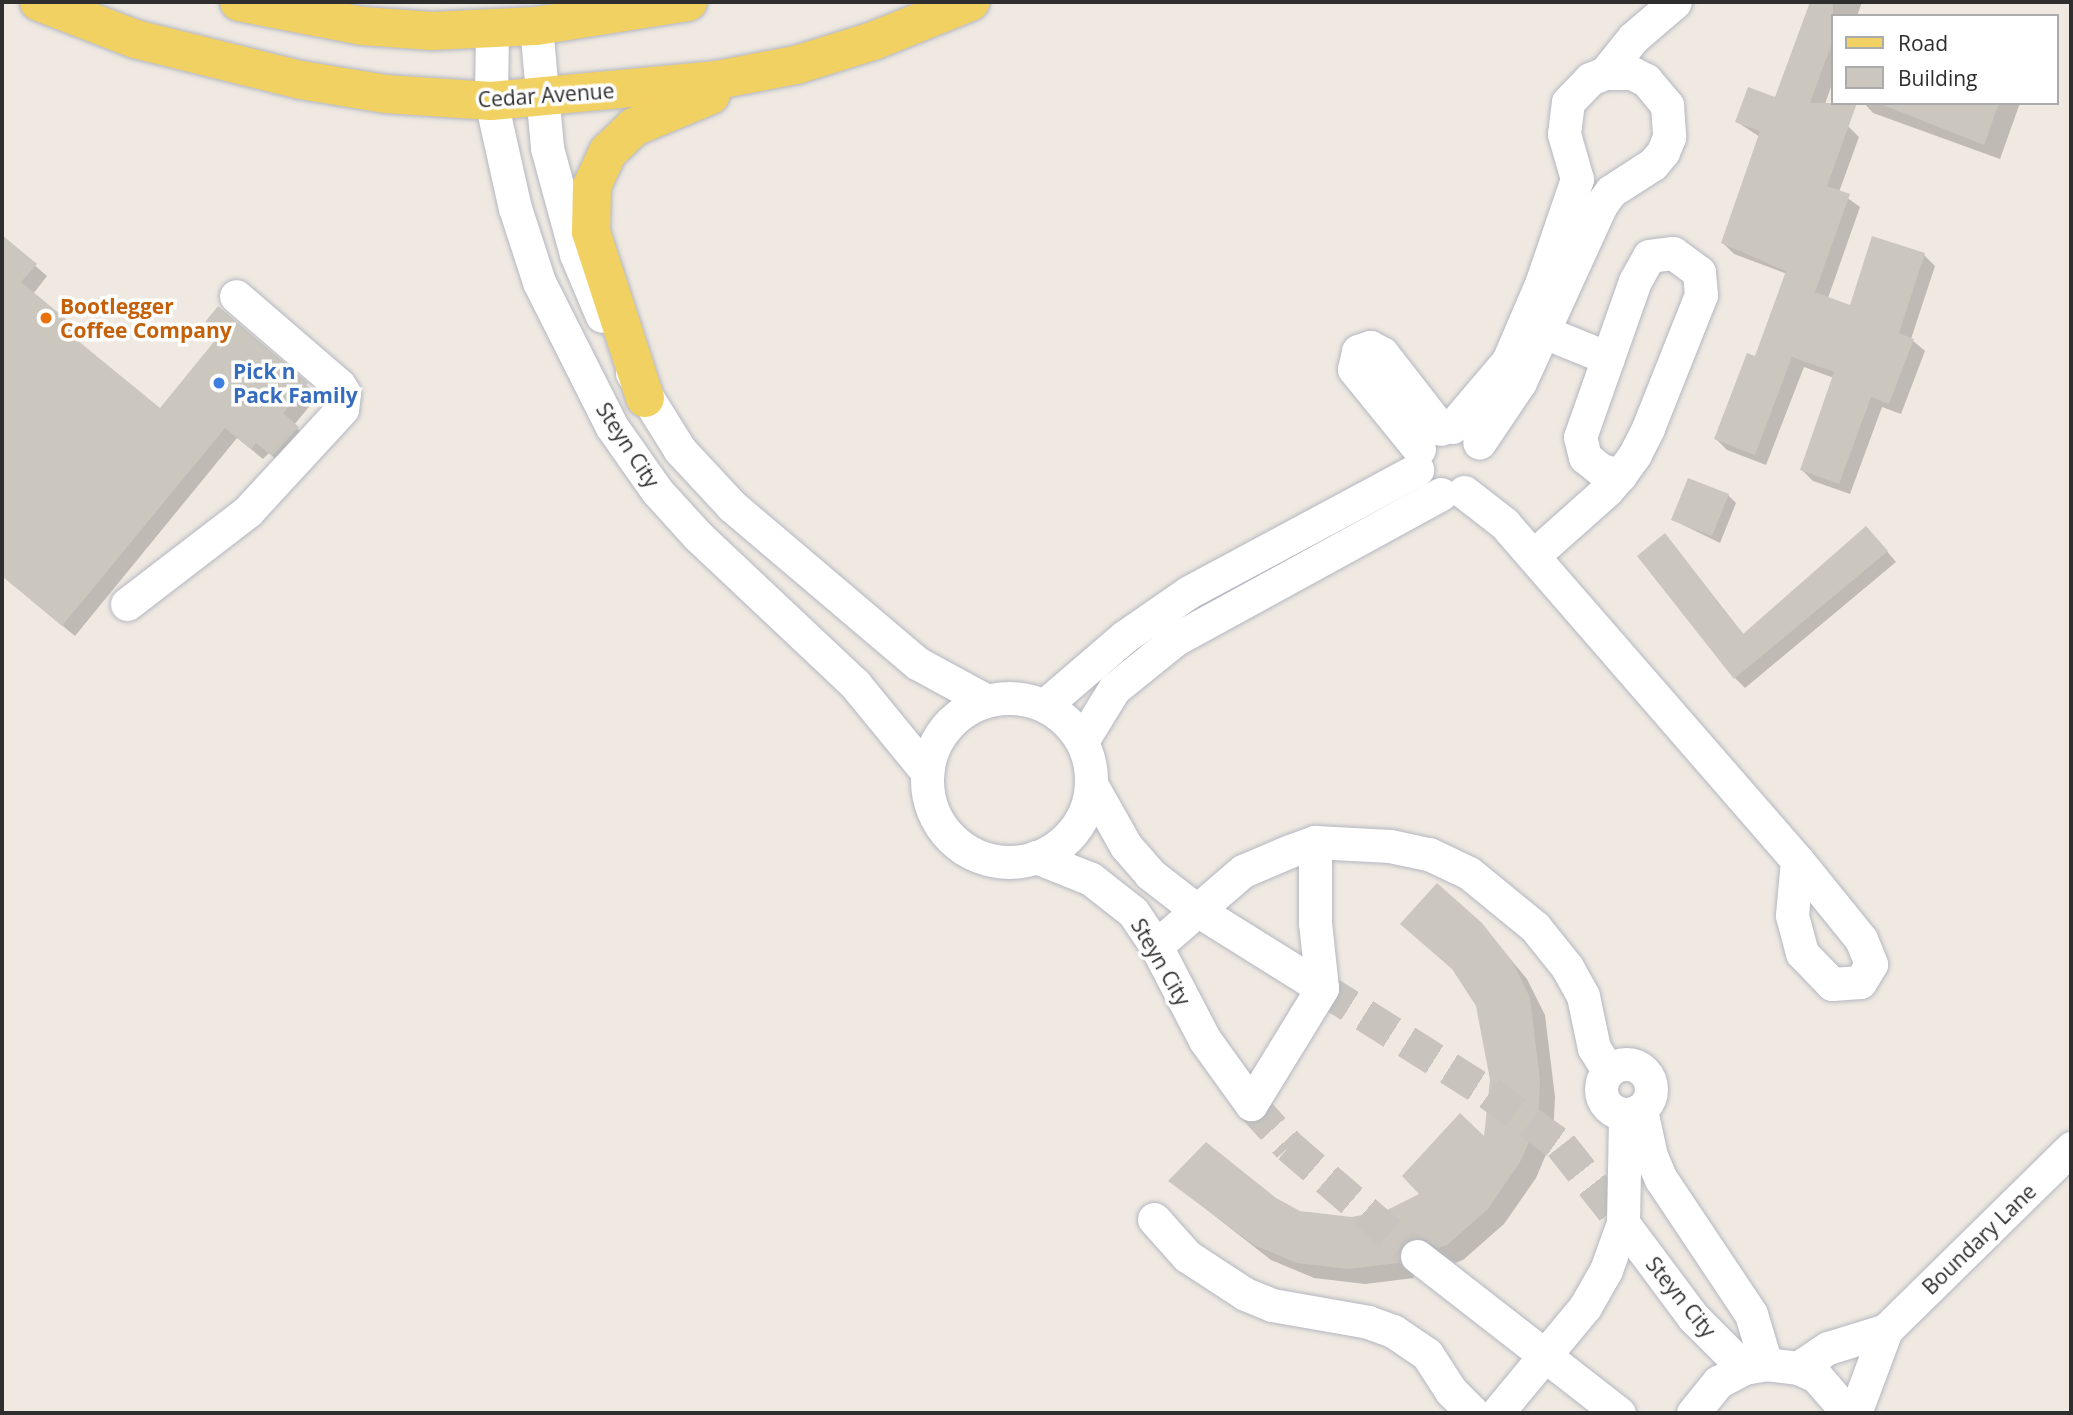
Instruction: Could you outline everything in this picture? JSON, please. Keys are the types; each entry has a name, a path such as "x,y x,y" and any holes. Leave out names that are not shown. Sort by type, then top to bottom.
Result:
{"main road":[{"name":"Cedar Avenue","path":"39,2 135,39 301,80 386,94 491,102 717,80 796,65 873,41 970,2"},
{"path":"239,2 363,26 492,29 536,26 688,2"},
{"path":"645,398 591,232 589,207 600,166 620,139 656,114 796,65"}],"street":[{"path":"1618,73 1633,38 1675,2"},
{"path":"1618,73 1695,2"},
{"name":"Steyn City","path":"536,26 539,99 547,148 576,254 645,398 680,450 723,496 803,569 917,663 945,682 985,700"},
{"name":"Steyn City","path":"492,29 491,102 512,198 540,282 612,427 657,491 698,536 855,684 927,772"},
{"path":"1045,705 1124,637 1189,592 1442,443 1506,407 1544,332 1601,205 1623,181 1653,164 1669,136 1667,105 1652,85 1618,73 1590,79 1568,102 1564,134 1577,179 1526,327 1496,377 1442,443 1430,489 1461,488 1504,523 1797,860"},
{"path":"1533,556 1620,475 1648,428 1701,295 1702,283 1691,263 1673,253 1649,256 1635,281 1580,437 1581,448 1601,470 1620,475"},
{"path":"127,604 248,511 342,409 344,393 339,384 236,296"},
{"path":"1544,332 1608,358"},
{"path":"1082,741 1114,689 1155,653 1217,614 1461,488 1484,460 1442,443"},
{"path":"1091,783 1080,821 1069,836 1036,858 1009,862 982,858 958,845 939,825 929,800 927,772 932,748 945,727 985,700 1016,698 1045,705 1066,720 1082,741 1091,783 1126,846 1150,874 1195,908 1322,988"},
{"path":"1315,842 1315,923 1322,988"},
{"path":"1156,946 1195,908 1263,860 1315,842 1390,846 1429,854 1469,873 1502,897 1535,927 1567,967 1583,996 1594,1048 1608,1070 1601,1085 1603,1101 1633,1112 1661,1179 1751,1314 1769,1367"},
{"name":"Steyn City","path":"1036,858 1112,893 1133,912 1156,946 1205,1040 1251,1104 1322,988"},
{"path":"1497,1413 1585,1307 1606,1270 1623,1223 1633,1112"},
{"name":"Boundary Lane","path":"1855,1413 1886,1330 2071,1148"},
{"path":"1154,1219 1187,1256 1245,1294 1272,1305 1368,1322 1393,1331 1427,1354 1451,1391 1473,1413"},
{"name":"Steyn City","path":"1623,1223 1693,1317 1769,1367 1831,1388 1848,1413"},
{"path":"1418,1256 1545,1353 1603,1411"},
{"name":"Boundary Lane","path":"1693,1413 1718,1382 1886,1330"}],"building":[{"path":"1810,2 1833,2 1832,43 1810,103 1856,105 1827,186 1850,194 1815,292 1850,305 1872,236 1925,253 1899,333 1914,339 1889,404 1871,397 1839,484 1800,470 1834,372 1792,357 1755,455 1714,439 1747,353 1755,356 1786,271 1721,243 1760,131 1735,122 1748,87 1775,97"},
{"path":"1883,105 1998,105 1984,145"},
{"path":"2,235 37,264 21,282 72,324 66,331 160,408 217,338 202,326 218,306 308,383 283,413 299,427 272,456 256,443 251,449 225,428 62,626 2,576"},
{"path":"1688,478 1729,494 1712,536 1671,520"},
{"path":"1866,526 1888,551 1734,679 1637,556 1665,533 1743,634"},
{"path":"1437,883 1482,923 1512,961 1530,998 1540,1080 1538,1122 1520,1162 1488,1209 1447,1245 1438,1248 1420,1237 1410,1238 1401,1245 1398,1263 1348,1269 1297,1263 1254,1245 1168,1181 1206,1142 1276,1198 1300,1211 1352,1217 1387,1210 1419,1194 1402,1176 1460,1113 1484,1136 1490,1080 1476,1006 1452,969 1400,924"}],"tunnel":[{"path":"1322,988 1489,1093 1561,1145 1623,1223"},
{"path":"1251,1104 1289,1146 1417,1256"}],"place":[{"name":"Bootlegger Coffee Company","path":"46,318"},
{"name":"Pick n Pack Family","path":"219,383"}]}
